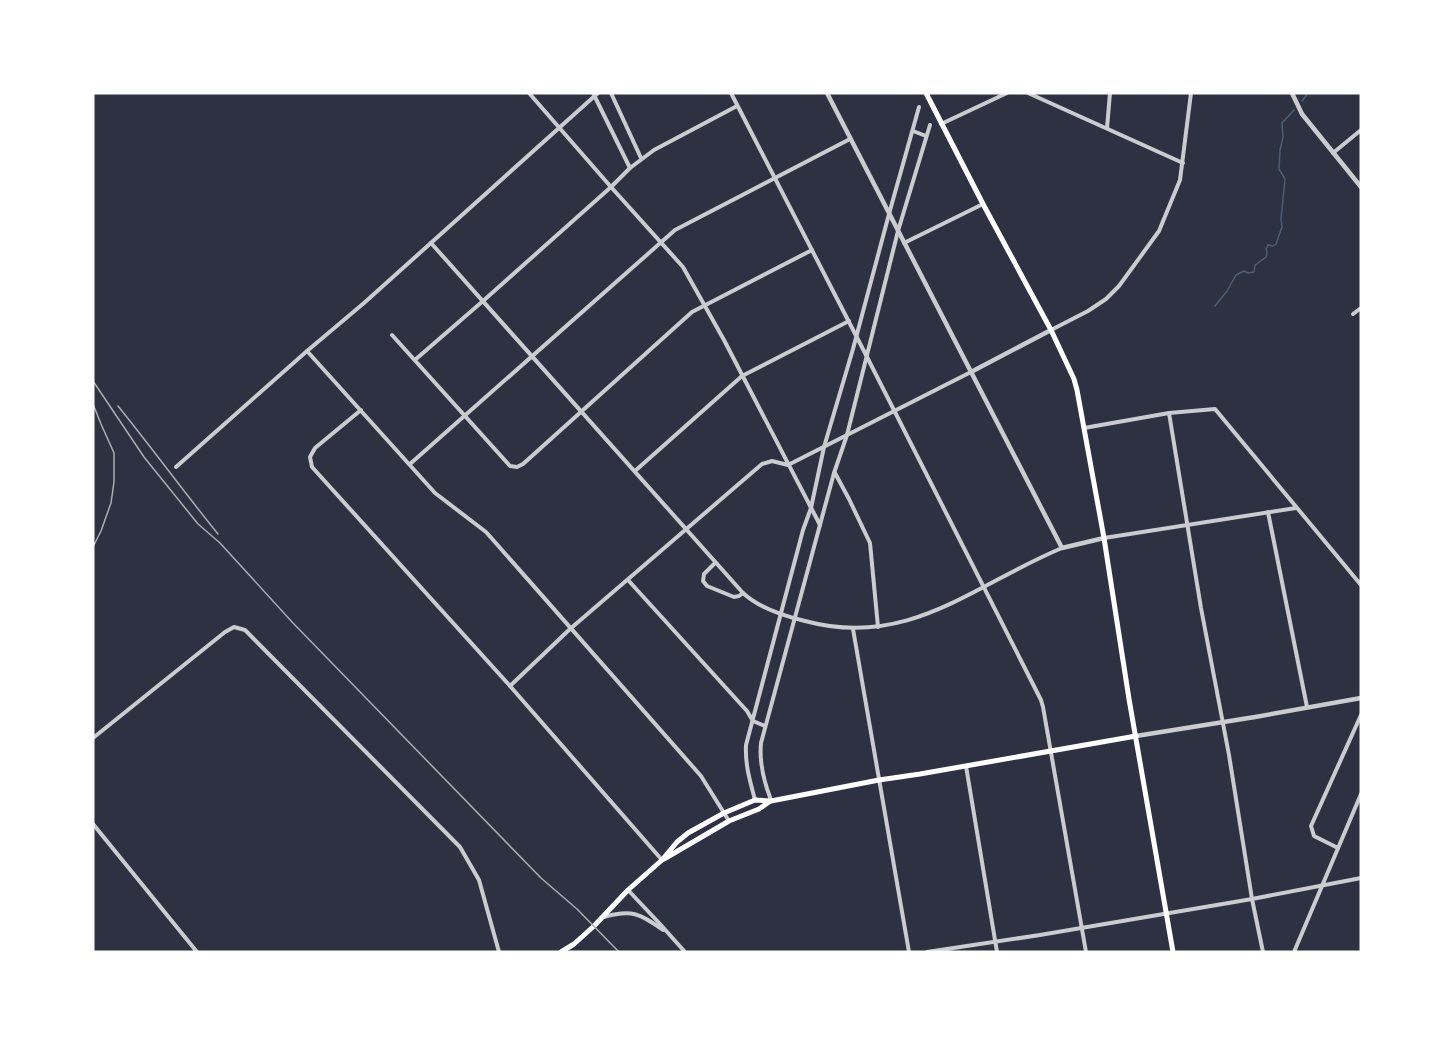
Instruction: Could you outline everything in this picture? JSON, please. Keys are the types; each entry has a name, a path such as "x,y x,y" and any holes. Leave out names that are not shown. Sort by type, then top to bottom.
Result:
{"main road":[{"path":"926,93 982,204 1051,330 1074,380 1104,538 1173,952"},
{"path":"561,952 601,918 688,833 724,813 755,800 771,801 1136,735"},
{"path":"662,860 729,821 759,809 771,801"}],"street":[{"path":"529,93 687,272 820,525"},
{"path":"611,93 641,158"},
{"path":"731,93 1044,707 1086,952"},
{"path":"826,93 1062,548"},
{"path":"941,124 1007,93"},
{"path":"1028,93 1183,163"},
{"path":"1106,129 1110,93"},
{"path":"510,686 570,629 762,464 772,461 788,465 1088,311 1106,299 1119,286 1159,231 1180,180 1191,93"},
{"path":"1292,93 1302,114 1361,187"},
{"path":"176,467 364,303 595,94 630,168"},
{"path":"416,359 641,158 737,106"},
{"path":"755,800 745,759 746,746 803,530 811,508 824,447 919,107"},
{"path":"771,801 761,768 760,743 834,472 847,435 898,231 930,125"},
{"path":"913,130 926,136"},
{"path":"1333,153 1361,130"},
{"path":"410,465 675,230 850,139"},
{"path":"904,243 982,204"},
{"path":"431,243 743,594 750,600 795,619 820,626 853,629 878,627 911,620 929,614 983,588 1038,557 1062,548 1104,538 1296,508"},
{"path":"392,334 510,466 517,467 692,312 812,249"},
{"path":"1353,314 1361,308"},
{"path":"634,471 742,376 849,321"},
{"path":"307,351 435,493 486,532 701,776 729,821"},
{"path":"1084,428 1169,413 1215,409 1361,585"},
{"path":"361,410 315,448 310,457 312,467 510,686 662,860"},
{"path":"1169,413 1201,608 1263,952"},
{"path":"834,472 870,543 878,627"},
{"path":"1268,512 1307,707"},
{"path":"715,563 704,574 703,581 707,586 734,597 743,594"},
{"path":"628,580 747,711 753,721 765,726"},
{"path":"93,738 225,632 234,627 244,630 460,847 479,880 500,952"},
{"path":"853,629 909,952"},
{"path":"1136,735 1361,698"},
{"path":"1338,848 1314,836 1311,826 1361,715"},
{"path":"966,765 997,952"},
{"path":"1294,952 1361,794"},
{"path":"93,824 196,952"},
{"path":"927,952 1167,913 1361,878"},
{"path":"628,890 684,952"},
{"path":"601,918 620,913 632,913 649,920 668,934"}],"waterway":[{"path":"1302,101 1308,93"},
{"path":"1215,306 1236,275 1244,271 1254,272 1255,265 1266,257 1268,245 1276,244 1282,227 1285,179 1279,169 1283,137 1282,123 1294,110"}],"railway":[{"path":"93,381 144,457 198,524 220,543 293,623 541,878 577,909 619,952"},
{"path":"93,404 114,453 111,503 93,547"},
{"path":"118,406 218,534"}]}
